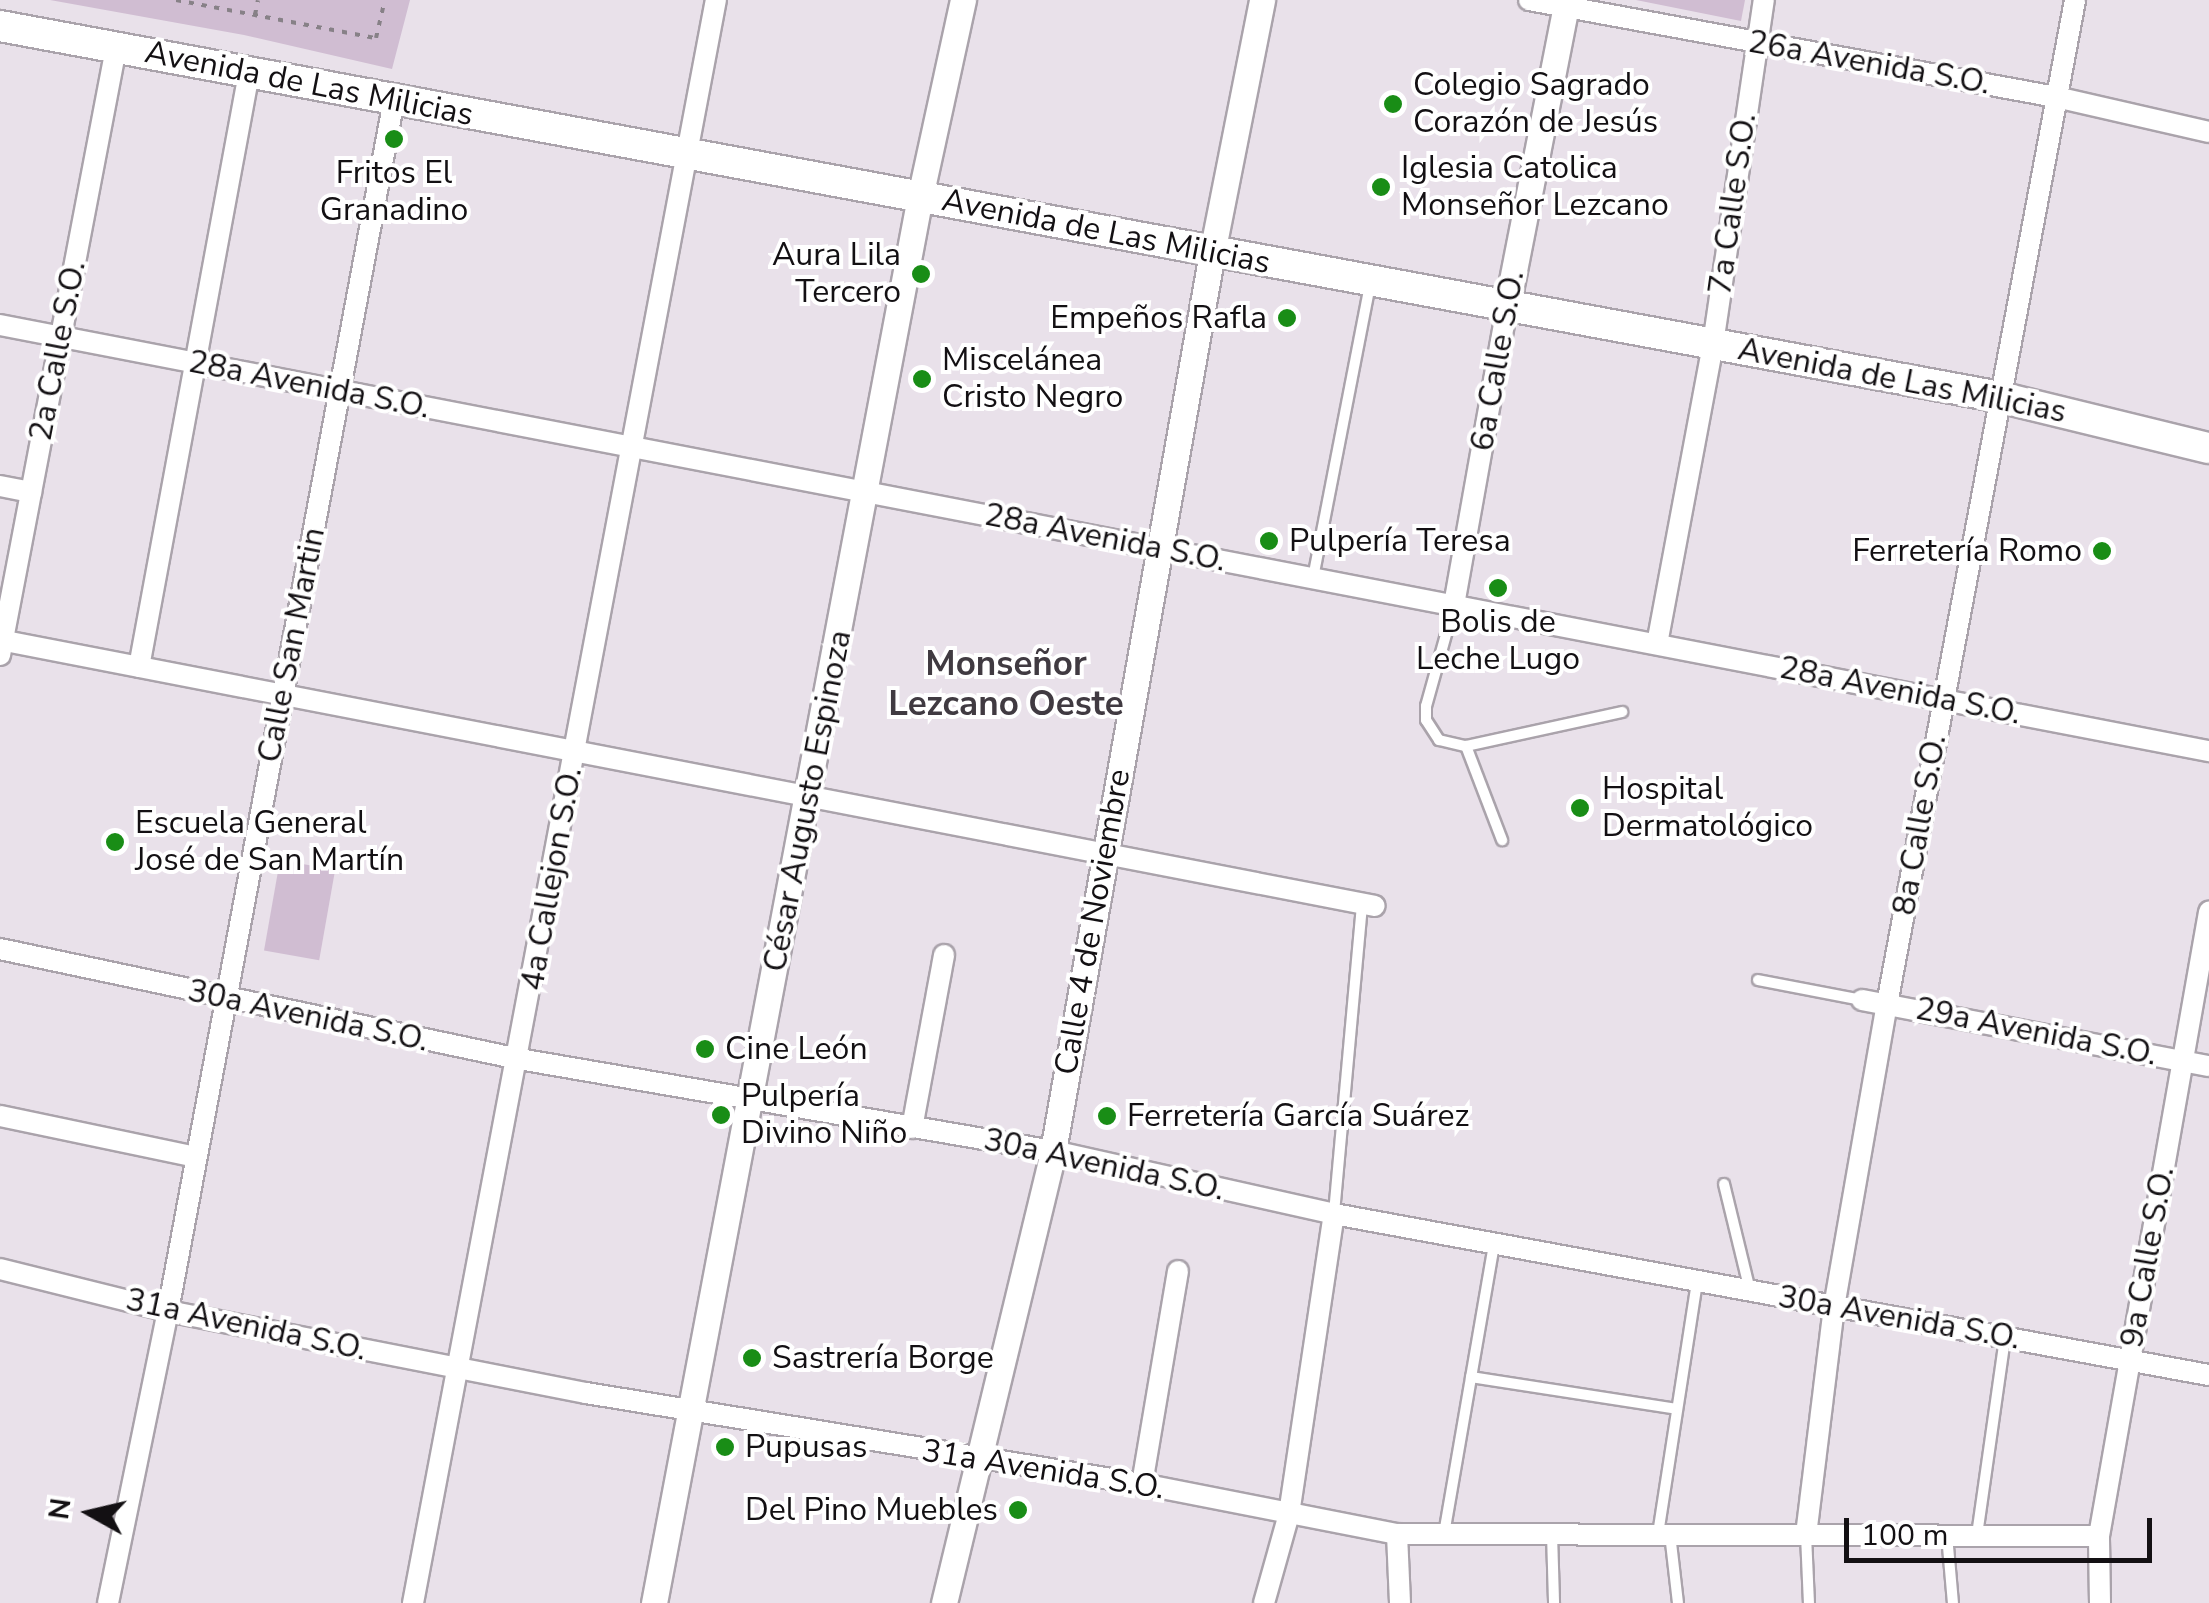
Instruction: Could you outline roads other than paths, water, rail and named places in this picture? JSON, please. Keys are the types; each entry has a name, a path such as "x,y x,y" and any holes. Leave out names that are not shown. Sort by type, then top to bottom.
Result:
{"main road":[{"name":"Avenida de Las Milicias","path":"0,26 1999,397 2209,448"}],"street":[{"name":"4a Callejon S.O.","path":"413,1603 519,1060 716,0"},
{"name":"César Augusto Espinoza","path":"654,1603 920,198 963,0"},
{"name":"Calle 4 de Noviembre","path":"949,1602 978,1460 1053,1151 1212,252 1262,0"},
{"name":"26a Avenida S.O.","path":"1529,0 1566,3 2056,97 2209,132"},
{"name":"7a Calle S.O.","path":"1657,644 1713,344 1764,0"},
{"name":"8a Calle S.O.","path":"1806,1535 1834,1307 1887,1004 2076,0"},
{"name":"6a Calle S.O.","path":"1454,605 1566,3"},
{"name":"2a Calle S.O.","path":"1,645 116,48"},
{"path":"139,667 250,73"},
{"name":"Calle San Martin","path":"108,1603 168,1311 394,100"},
{"name":"28a Avenida S.O.","path":"0,325 2209,750"},
{"path":"0,486 31,492"},
{"path":"1,645 139,667 1369,904"},
{"name":"9a Calle S.O.","path":"2100,1603 2099,1536 2209,912"},
{"name":"30a Avenida S.O.","path":"0,950 519,1060 1053,1151 1334,1214 2209,1375"},
{"path":"912,1128 944,955"},
{"name":"29a Avenida S.O.","path":"1862,1000 2209,1066"},
{"path":"0,1116 196,1158"},
{"path":"1264,1603 1289,1514 1334,1214"},
{"name":"31a Avenida S.O.","path":"0,1269 168,1311 459,1368 978,1460 1142,1484 1396,1534 2099,1536"},
{"path":"1142,1484 1178,1271"},
{"path":"1396,1534 1400,1603"}],"lane":[{"path":"1313,578 1371,282"},
{"path":"1454,605 1426,720 1439,740 1466,746 1622,712"},
{"path":"1466,746 1502,840"},
{"path":"1334,1214 1369,904"},
{"path":"1758,980 1862,1000"},
{"path":"1724,1184 1750,1292"},
{"path":"1444,1534 1494,1244"},
{"path":"1678,1603 1664,1534 1696,1282"},
{"path":"1977,1536 2006,1337"},
{"path":"1471,1377 1677,1409"},
{"path":"1552,1534 1554,1603"},
{"path":"1806,1535 1809,1603"},
{"path":"1947,1535 1953,1603"}],"place":[{"name":"Colegio Sagrado Corazón de Jesús","path":"1393,104"},
{"name":"Fritos El Granadino","path":"394,139"},
{"name":"Iglesia Catolica Monseñor Lezcano","path":"1381,187"},
{"name":"Aura Lila Tercero","path":"921,274"},
{"name":"Empeños Rafla","path":"1287,318"},
{"name":"Miscelánea Cristo Negro","path":"922,379"},
{"name":"Pulpería Teresa","path":"1269,541"},
{"name":"Ferretería Romo","path":"2102,551"},
{"name":"Bolis de Leche Lugo","path":"1498,588"},
{"name":"Hospital Dermatológico","path":"1580,808"},
{"name":"Escuela General José de San Martín","path":"115,842"},
{"name":"Cine León","path":"705,1049"},
{"name":"Pulpería Divino Niño","path":"721,1115"},
{"name":"Ferretería García Suárez","path":"1107,1116"},
{"name":"Sastrería Borge","path":"752,1358"},
{"name":"Pupusas","path":"725,1447"},
{"name":"Del Pino Muebles","path":"1018,1510"}],"district":[{"name":"Monseñor Lezcano Oeste","path":"1006,684"}]}
